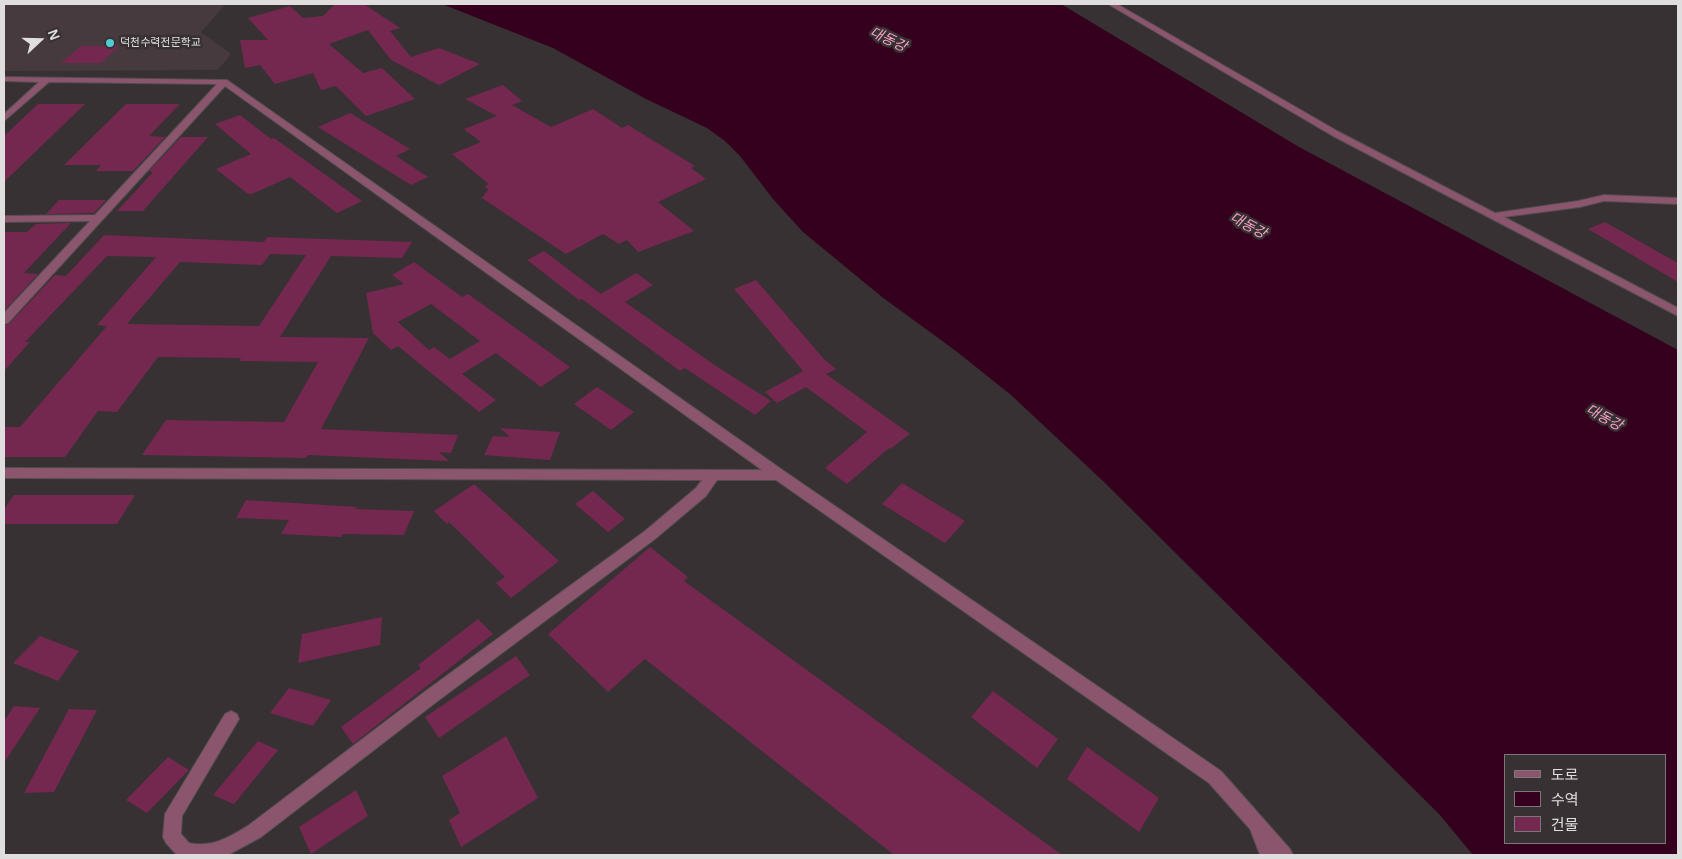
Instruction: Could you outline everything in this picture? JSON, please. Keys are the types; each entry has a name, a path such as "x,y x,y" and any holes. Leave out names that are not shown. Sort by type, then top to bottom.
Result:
{"street":[{"path":"1112,4 1336,134 1678,312"},
{"path":"4,79 224,82 779,475 1215,777 1284,855"},
{"path":"4,118 46,80"},
{"path":"4,320 224,82"},
{"path":"1493,216 1580,204 1590,199 1609,197 1665,203 1678,201"},
{"path":"4,219 97,218"},
{"path":"4,473 779,475"},
{"path":"231,719 174,814 172,837 185,850 207,854 232,846 255,831 421,704 650,534 701,492 712,475"},
{"path":"1243,807 1260,833 1269,855"}],"shaded area":[{"name":"덕천수력전문학교","path":"4,4 226,4 201,32 231,54 218,70 4,71"}],"water":[{"name":"대동강","path":"442,4 1061,4 1299,147 1678,350 1678,855 1473,855 1439,814 1103,481 1011,395 956,351 882,297 803,232 773,199 740,156 725,141 707,128 646,99 553,48"}],"building":[{"path":"335,4 364,4 400,28 390,31 411,57 439,48 480,64 439,85 391,60 368,30 329,44 363,73 382,68 415,99 366,116 336,86 321,90 313,73 275,84 260,65 245,68 240,40 268,40 248,18 290,6 303,18 323,16"},
{"path":"81,46 119,46 101,63 61,63"},
{"path":"503,85 522,101 512,105 551,127 593,109 622,128 628,125 695,166 691,168 706,179 658,202 694,231 638,252 627,240 619,244 603,234 566,254 482,198 488,190 485,186 489,184 452,154 481,142 464,129 497,116 465,99"},
{"path":"38,104 85,104 4,182 4,136"},
{"path":"126,104 180,104 149,136 165,137 133,171 96,171 101,165 64,165"},
{"path":"350,113 410,149 396,156 428,177 411,185 318,127"},
{"path":"240,115 271,139 274,138 362,201 337,213 290,177 252,194 248,194 216,169 251,154 215,124"},
{"path":"181,137 208,137 143,211 117,211 153,172 149,171"},
{"path":"59,200 106,200 94,213 46,214"},
{"path":"1605,222 1678,263 1678,282 1588,229"},
{"path":"71,223 24,273 38,274 4,311 4,232 27,232 36,224"},
{"path":"104,235 264,242 267,237 412,242 402,258 331,256 280,337 369,338 321,429 458,435 451,453 439,452 449,461 308,455 306,458 142,455 166,420 284,422 318,362 239,361 241,358 158,357 117,412 98,411 65,457 4,457 4,427 20,427 107,326 97,325 156,257 107,256 25,342 30,342 4,371 4,326 9,324 55,275 66,276","holes":["270,254 306,255 259,326 127,324 180,262 262,265"]},
{"path":"544,251 601,294 636,273 653,285 625,302 713,364 771,401 755,415 685,368 680,371 582,299 579,300 527,260"},
{"path":"414,262 462,297 468,294 570,367 541,387 496,353 462,374 496,400 479,412 398,346 391,350 373,333 366,293 404,284 392,275","holes":["431,304 480,341 450,359 434,347 429,350 398,322"]},
{"path":"756,280 823,358 836,369 826,374 910,434 889,448 847,484 825,468 867,432 806,387 777,403 765,392 803,371 734,289"},
{"path":"597,387 634,412 611,430 574,404"},
{"path":"500,428 560,432 550,460 484,455 493,436 510,437"},
{"path":"902,483 965,521 945,543 882,504"},
{"path":"474,484 559,561 511,598 496,583 505,577 449,522 447,524 434,511"},
{"path":"593,491 625,519 608,532 575,504"},
{"path":"14,495 135,495 117,524 4,524 4,509"},
{"path":"246,500 357,507 355,509 414,511 404,535 343,534 341,537 281,534 289,520 236,518"},
{"path":"650,547 688,577 684,581 1062,855 894,855 645,659 608,692 548,634"},
{"path":"382,617 380,645 298,663 302,634"},
{"path":"478,619 493,634 353,744 341,727 421,668 418,665"},
{"path":"40,636 79,651 58,681 13,663"},
{"path":"516,656 530,675 439,738 425,717"},
{"path":"289,688 331,700 313,726 270,713"},
{"path":"993,691 1058,739 1037,768 971,717"},
{"path":"14,706 40,708 4,763 4,721"},
{"path":"69,709 97,710 54,792 24,793"},
{"path":"506,736 538,798 461,847 449,820 460,813 442,776"},
{"path":"258,741 278,750 234,804 213,795"},
{"path":"1087,747 1159,798 1139,832 1067,779"},
{"path":"168,757 189,770 147,813 126,800"},
{"path":"356,790 368,816 311,854 299,827"}],"place":[{"name":"덕천수력전문학교","path":"110,43"}]}
